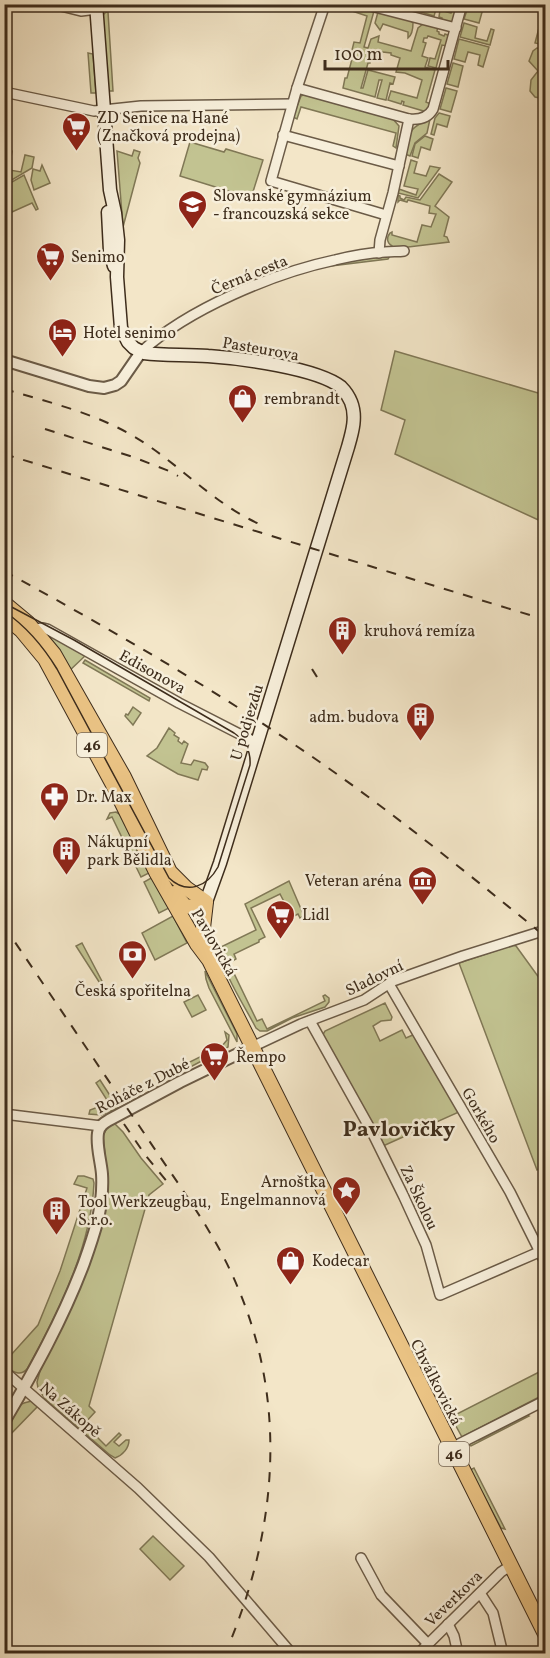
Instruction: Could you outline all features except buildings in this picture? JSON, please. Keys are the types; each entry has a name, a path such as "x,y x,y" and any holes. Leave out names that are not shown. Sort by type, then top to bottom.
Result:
{"main road":[{"path":"97,7 110,190 117,234 117,277 122,332 131,345 141,352"},
{"name":"Pasteurova","path":"141,352 219,356 252,361 325,378 341,388 352,403 354,423 333,495"},
{"name":"U podjezdu","path":"209,960 203,928 206,905 333,495"},
{"name":"46","path":"4,603 31,632"},
{"name":"46","path":"4,616 31,632"},
{"name":"Pavlovická","path":"31,632 54,654 124,777 153,837 164,872"},
{"name":"Pavlovická","path":"31,632 112,783 164,872 197,944 209,960 363,1271"},
{"path":"164,872 167,884 183,904 191,908 206,905"},
{"name":"Chválkovická","path":"363,1271 546,1636"}],"street":[{"path":"53,4 81,11 97,7"},
{"path":"325,4 297,87 271,181 386,215"},
{"path":"363,4 456,28"},
{"path":"297,87 409,119 416,120 426,117 433,109 462,4"},
{"path":"4,92 92,111 144,106 292,104"},
{"path":"379,253 380,240 409,119"},
{"path":"283,135 399,166"},
{"name":"Černá cesta","path":"141,352 188,318 234,294 285,274 339,259 404,251"},
{"path":"4,360 89,387 104,388 120,381 141,352"},
{"name":"Edisonova","path":"31,632 43,628 48,629 179,703 257,743"},
{"name":"Sladovní","path":"252,1047 364,1000 388,984 454,959 546,930"},
{"name":"Gorkého","path":"388,984 510,1192 546,1264"},
{"name":"Za Školou","path":"310,1021 372,1132 421,1232 440,1295 540,1248"},
{"name":"Roháče z Dubé","path":"4,1114 101,1126 168,1088 252,1047"},
{"name":"Na Zákopě","path":"101,1126 98,1132 102,1174 98,1220 63,1313 24,1388 138,1488 209,1557 292,1653"},
{"path":"4,1371 24,1388 4,1422"},
{"path":"451,1448 546,1400"},
{"path":"361,1558 381,1595 428,1644"},
{"name":"Veverkova","path":"418,1653 501,1572 510,1566"},
{"path":"480,1593 493,1613 503,1653"},
{"path":"448,1624 454,1635 458,1653"}],"green space":[{"path":"469,4 484,5 479,23 464,19"},
{"path":"351,5 374,11 364,47 368,48 371,39 379,36 378,42 411,51 418,28 423,24 438,26 439,34 450,36 447,46 442,45 436,68 428,66 430,58 435,59 441,40 428,36 424,38 423,42 426,43 422,56 428,58 425,67 435,70 426,102 431,104 427,112 403,105 402,101 401,104 388,100 391,91 417,98 422,80 396,72 400,58 391,53 374,51 361,88 363,88 368,70 395,77 393,84 390,83 386,100 377,98 382,80 379,80 375,97 343,88 352,59 350,58 354,42 360,43 367,16 349,10"},
{"path":"454,5 458,5 452,23 441,22 440,10 451,13"},
{"path":"545,5 545,45 535,43"},
{"path":"415,6 436,9 434,16 414,10"},
{"path":"108,12 113,91 109,91 108,88 103,15"},
{"path":"378,12 410,20 413,25 409,37 408,32 383,24 380,30 375,23"},
{"path":"464,23 477,27 475,38 487,41 491,29 494,30 490,45 460,37"},
{"path":"459,39 489,47 483,67 478,65 480,55 468,52 465,62 454,59"},
{"path":"537,48 545,49 545,99 535,97 530,91 531,80 538,71 529,61 533,51"},
{"path":"88,53 93,54 96,93 91,93"},
{"path":"453,63 463,66 458,87 447,84"},
{"path":"446,88 457,91 451,112 440,109"},
{"path":"305,94 392,118 399,126 396,148 393,146 396,133 301,107 297,119 293,117 301,96"},
{"path":"439,113 450,116 447,127 437,124 434,135 431,134 435,118"},
{"path":"430,119 427,133 415,143 410,156 405,154 411,132 418,125"},
{"path":"425,136 433,139 430,150 421,147 418,158 412,156 415,144"},
{"path":"190,142 224,152 226,149 263,160 251,198 180,176"},
{"path":"7,150 12,151 9,170 21,172 25,155 34,157 32,168 5,184 5,161"},
{"path":"134,150 140,152 138,158 140,163 123,227 117,151 132,156"},
{"path":"411,160 417,162 414,173 426,176 430,166 440,168 418,198 398,193 399,189 416,195 418,189 404,186"},
{"path":"42,165 50,183 34,190 31,180 33,169 40,171"},
{"path":"439,174 452,182 435,206 449,217 444,236 449,242 392,249 388,240 390,233 417,242 422,225 431,227 436,214 429,213 430,206 408,200 398,202 398,195 404,200 406,197 420,200"},
{"path":"24,175 38,209 36,210 32,203 12,212 5,196 5,186"},
{"path":"391,254 388,259 330,266 331,262"},
{"path":"395,351 545,395 545,523 395,454 405,420 381,410"},
{"path":"53,636 86,655 68,672 49,640"},
{"path":"85,660 150,698 149,701 83,663"},
{"path":"133,707 141,713 133,725 125,716"},
{"path":"169,728 179,738 178,741 188,744 181,763 191,765 194,760 205,763 208,767 207,770 202,769 198,780 178,774 147,756 157,748"},
{"path":"116,812 121,815 151,872 141,877 112,817 107,819 110,813"},
{"path":"153,877 169,908 159,913 144,882"},
{"path":"289,881 304,916 300,918 298,914 292,917 280,894 251,908 265,937 234,954 236,959 229,963 257,1021 262,1019 267,1029 325,1001 323,996 325,995 329,998 329,1002 325,1007 292,1018 267,1031 260,1031 256,1028 229,979 219,948 256,930 245,904"},
{"path":"173,916 187,943 155,960 142,933"},
{"path":"82,943 105,987 103,988 76,946"},
{"path":"513,945 545,986 546,1165 537,1170 459,963"},
{"path":"205,971 237,1034 237,1042 209,988"},
{"path":"198,995 206,1010 192,1017 184,1002"},
{"path":"385,1003 392,1017 391,1020 381,1021 373,1026 380,1041 402,1030 406,1038 415,1034 459,1112 383,1146 322,1036 325,1031"},
{"path":"225,1032 229,1035 228,1047 179,1073 164,1072 174,1070 222,1046 227,1040"},
{"path":"100,1080 118,1108 101,1115 89,1114 90,1110 109,1103 96,1083"},
{"path":"118,1120 115,1124 163,1184 149,1195 89,1406 95,1412 84,1424 106,1446 119,1433 121,1435 114,1442 119,1446 129,1440 125,1451 115,1458 45,1399 37,1382 94,1251 99,1234 107,1172 103,1136 108,1126"},
{"path":"78,1176 93,1179 94,1183 92,1207 80,1255 61,1303 39,1348 27,1369 22,1373 16,1372 5,1367 7,1360 4,1348 11,1355 38,1325 60,1271 87,1188 74,1184"},
{"path":"545,1369 545,1394 462,1437 451,1417"},
{"path":"32,1401 38,1406 5,1440 10,1420 16,1411 25,1402"},
{"path":"529,1416 469,1445 468,1442 479,1440"},
{"path":"474,1468 505,1529 501,1528 483,1494 479,1493 468,1471"},
{"path":"153,1536 184,1566 170,1580 140,1549"}],"tram line":[{"path":"4,603 74,640 234,733 245,743 250,755 250,765 218,867 208,880 190,887 183,886 169,878 57,669 34,637 4,611"}],"railway":[{"path":"4,389 71,409 120,429 167,459 246,518 264,526"},
{"path":"45,429 133,457 178,476"},
{"path":"4,454 546,620"},
{"path":"4,571 148,653 289,741 388,811 546,937"},
{"path":"312,669 317,677"},
{"path":"4,926 207,1228 229,1267 254,1333 265,1379 270,1425 270,1472 265,1518 256,1564 225,1654"},
{"path":"124,1124 169,1184"}],"place":[{"name":"ZD Senice na Hané (Značková prodejna)","path":"76,152"},
{"name":"Slovanské gymnázium - francouzská sekce","path":"192,230"},
{"name":"Senimo","path":"50,282"},
{"name":"Hotel senimo","path":"62,358"},
{"name":"rembrandt","path":"243,424"},
{"name":"kruhová remíza","path":"343,656"},
{"name":"adm. budova","path":"420,742"},
{"name":"Dr. Max","path":"55,822"},
{"name":"Nákupní park Bělidla","path":"66,876"},
{"name":"Veteran aréna","path":"423,906"},
{"name":"Lidl","path":"281,940"},
{"name":"Česká spořitelna","path":"133,980"},
{"name":"Řempo","path":"215,1082"},
{"name":"Arnoštka Engelmannová","path":"347,1216"},
{"name":"Tool Werkzeugbau, S.r.o.","path":"57,1236"},
{"name":"Kodecar","path":"291,1286"}],"district":[{"name":"Pavlovičky","path":"399,1128"}]}
